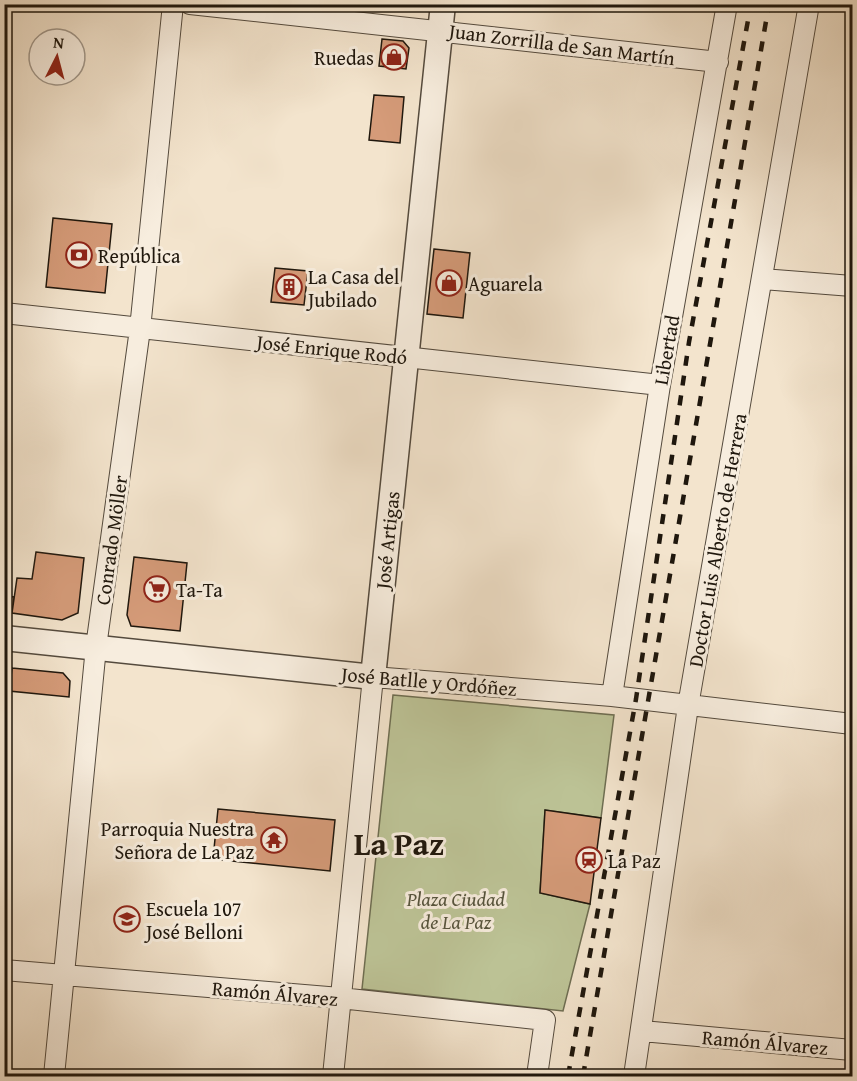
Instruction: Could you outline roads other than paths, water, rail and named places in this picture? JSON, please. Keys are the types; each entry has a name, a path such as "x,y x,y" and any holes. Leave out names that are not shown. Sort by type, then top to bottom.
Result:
{"street":[{"name":"Conrado Möller","path":"54,1077 96,647 140,329 173,4"},
{"name":"Juan Zorrilla de San Martín","path":"190,4 440,30 718,63"},
{"name":"José Artigas","path":"333,1077 443,4"},
{"name":"Libertad","path":"612,696 660,385 727,4"},
{"name":"Doctor Luis Alberto de Herrera","path":"634,1077 688,706 809,4"},
{"path":"762,279 852,286"},
{"name":"José Enrique Rodó","path":"4,313 660,385"},
{"name":"José Batlle y Ordóñez","path":"4,638 373,677 612,696 852,724"},
{"name":"Ramón Álvarez","path":"4,970 340,998 545,1020 537,1077"},
{"name":"Ramón Álvarez","path":"642,1031 852,1050"}],"railway":[{"path":"568,1076 636,699 689,342 751,4"},
{"path":"583,1076 769,4"}],"place":[{"name":"Ruedas","path":"394,57"},
{"name":"República","path":"79,255"},
{"name":"Aguarela","path":"449,283"},
{"name":"La Casa del Jubilado","path":"289,287"},
{"name":"Ta-Ta","path":"157,589"},
{"name":"Parroquia Nuestra Señora de La Paz","path":"274,840"},
{"name":"La Paz","path":"589,860"},
{"name":"Escuela 107 José Belloni","path":"127,919"}],"district":[{"name":"La Paz","path":"399,843"}],"park label":[{"name":"Plaza Ciudad de La Paz","path":"456,910"}]}
